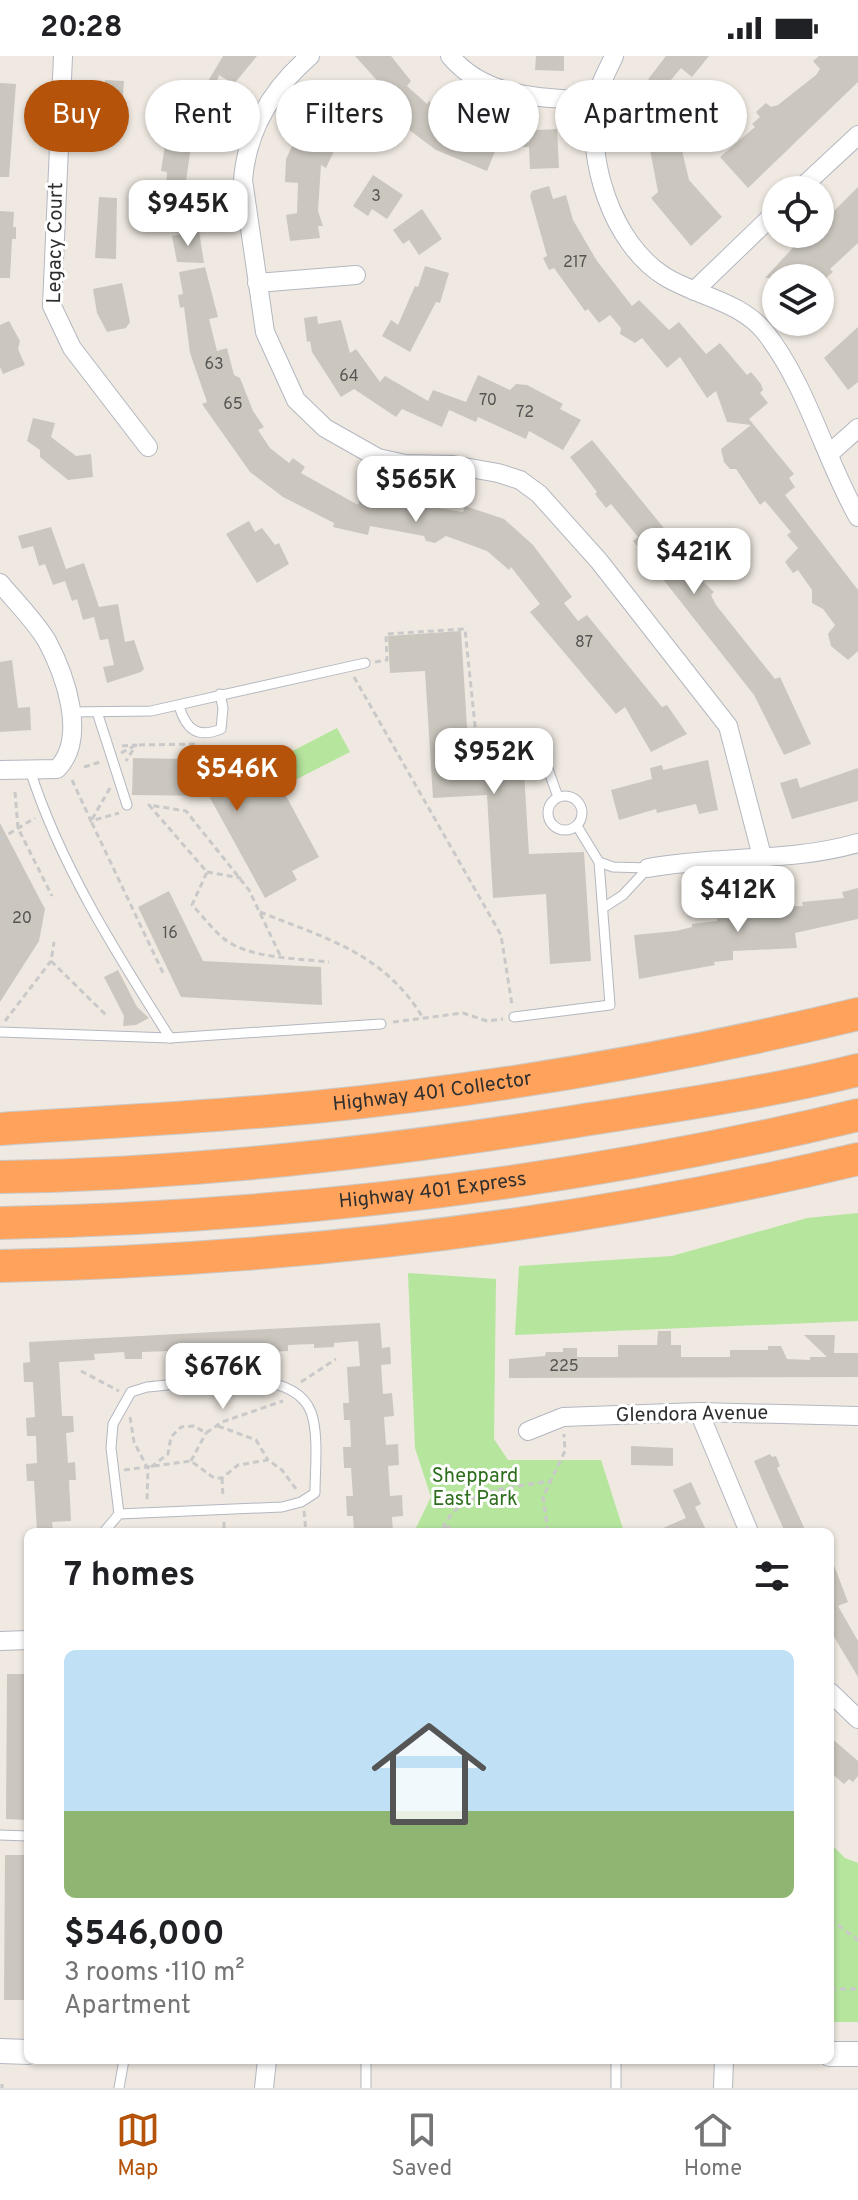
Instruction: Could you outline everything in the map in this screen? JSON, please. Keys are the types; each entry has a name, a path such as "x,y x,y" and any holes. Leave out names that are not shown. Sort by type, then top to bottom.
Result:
{"highway":[{"name":"Highway 401 Collector","path":"0,1129 331,1105 544,1077 691,1051 858,1014"},
{"path":"0,1177 205,1169 417,1147 782,1089 858,1070"},
{"path":"0,1110 184,1117"},
{"name":"Highway 401 Express","path":"0,1223 202,1215 442,1191 657,1157 858,1115"},
{"path":"0,1266 214,1257 505,1225 674,1198 858,1159"},
{"path":"0,1282 163,1277 315,1265 505,1225"}],"main road":[{"path":"0,2051 24,2052"},
{"path":"834,2054 858,2054"}],"street":[{"name":"Legacy Court","path":"63,56 52,306 72,348 148,447"},
{"path":"450,56 458,65 500,91 555,100"},
{"path":"604,80 614,56"},
{"path":"298,60 265,107 245,159 243,180 257,283 270,348 296,400 325,428 378,458 405,464 466,467 520,480 539,494 570,525 728,726 763,860"},
{"path":"814,176 858,135"},
{"path":"597,152 609,201 631,242 662,275 728,305 762,328 797,381 804,405 858,517"},
{"path":"694,291 762,225"},
{"path":"257,283 356,275"},
{"path":"829,454 858,428"},
{"path":"0,583 46,640 68,693 70,712 69,754 64,762 49,771 0,770"},
{"path":"648,868 691,861 763,860 858,843"},
{"path":"699,1412 747,1528"},
{"name":"Glendora Avenue","path":"528,1431 563,1417 699,1412 858,1416"},
{"path":"0,1641 24,1640"},
{"path":"834,1696 858,1719"},
{"path":"264,2088 267,2064"},
{"path":"723,2088 724,2064"}],"lane":[{"path":"70,712 151,711 365,663"},
{"path":"179,706 184,724 197,733 221,729 223,708 220,694"},
{"path":"97,712 129,808"},
{"path":"479,747 539,744 558,797"},
{"path":"30,770 45,812 116,954 170,1038"},
{"path":"569,796 578,801 583,811 577,826 566,830 551,822 548,811 558,797 569,796"},
{"path":"514,1017 610,1005 599,862 577,826"},
{"path":"599,862 613,867 648,868"},
{"path":"603,908 623,895 648,868"},
{"path":"0,1030 170,1038 381,1024"},
{"path":"107,1528 119,1514 111,1448 113,1424 129,1396 147,1387 267,1380 290,1389 311,1413 315,1493 301,1502 282,1507 119,1514"},
{"path":"0,1835 24,1836"},
{"path":"121,2087 124,2064"},
{"path":"366,2064 366,2088"},
{"path":"616,2064 616,2088"}],"path":[{"path":"387,660 386,634 465,629 473,724 479,747"},
{"path":"348,666 501,935 514,1017 487,1021 463,1013 381,1024"},
{"path":"106,746 198,746 197,733"},
{"path":"84,767 136,745"},
{"path":"91,821 136,745"},
{"path":"72,780 164,975"},
{"path":"15,792 18,828 52,896"},
{"path":"149,805 207,872 241,878"},
{"path":"140,807 149,805 186,811 241,878 280,955"},
{"path":"91,821 129,808"},
{"path":"0,839 45,812"},
{"path":"207,872 192,905 224,939 249,951 329,962"},
{"path":"260,912 357,952 387,971 408,994 423,1018"},
{"path":"0,1030 51,961 54,942"},
{"path":"51,961 107,1016"},
{"path":"191,1461 206,1433 217,1426 281,1404 290,1389 336,1359"},
{"path":"81,1371 138,1401 130,1416 134,1442 148,1469 148,1513"},
{"path":"547,1528 543,1497 549,1481 559,1470 565,1451 563,1417"},
{"path":"148,1469 168,1454 171,1437 181,1427 194,1426 206,1433"},
{"path":"217,1426 256,1440 268,1460 294,1482 305,1528"},
{"path":"116,1470 148,1469 191,1461 214,1478 222,1478 238,1465 268,1460"},
{"path":"443,1528 448,1516 482,1493 549,1481"},
{"path":"443,1528 452,1526"},
{"path":"834,1922 858,1940"},
{"path":"834,1989 858,1989"}],"green space":[{"path":"337,728 350,752 291,782 279,758"},
{"path":"858,1213 858,1321 515,1335 519,1266 672,1256 807,1218"},
{"name":"Sheppard East Park","path":"408,1273 496,1279 494,1439 508,1460 601,1460 623,1528 416,1528 431,1497 415,1448"},
{"path":"834,1847 845,1858 858,1863 858,2022 834,2022"}],"building":[{"path":"223,56 257,56 237,80 227,80 219,75 217,80 209,80"},
{"path":"355,56 391,56 410,80 377,80"},
{"path":"536,56 564,56 564,71 535,70"},
{"path":"666,56 709,56 692,77 681,68 671,80 649,78"},
{"path":"819,56 858,56 858,82 748,188 720,157 726,152 747,152 747,134 760,117 756,112 766,103 771,107 778,105 816,75 820,69 813,61"},
{"path":"0,83 16,84 9,177 0,177"},
{"path":"412,90 428,102 428,144 412,132"},
{"path":"555,129 559,168 530,169 529,152 539,152 539,130"},
{"path":"164,152 190,152 186,181 195,182 193,216 165,215 167,172 161,171"},
{"path":"289,152 334,152 326,168 321,165 318,211 323,226 318,226 320,238 290,241 286,215 297,213 298,183 285,182"},
{"path":"441,152 495,152 487,171"},
{"path":"650,152 682,152 689,180 722,217 691,246 651,198 658,192"},
{"path":"373,175 403,195 387,219 372,209 368,216 353,206"},
{"path":"549,186 553,199 566,195 573,220 597,261 632,306 639,300 669,330 679,322 706,354 720,343 747,375 751,372 761,384 763,390 760,393 768,403 749,419 794,474 789,478 795,487 785,495 858,590 858,651 848,660 831,646 828,634 835,625 823,609 812,603 812,590 798,570 793,573 785,562 798,548 787,535 791,532 765,501 760,505 736,469 730,469 724,462 721,449 751,425 727,422 716,391 707,398 680,357 667,368 642,338 635,343 620,334 621,328 610,315 599,323 588,309 585,311 554,268 549,270 543,258 547,256 530,196 532,191"},
{"path":"858,187 858,243 834,265 778,264 793,248 834,248 834,211"},
{"path":"99,197 117,198 116,259 95,258"},
{"path":"422,209 442,239 419,255 409,240 403,244 393,230"},
{"path":"0,211 14,212 16,239 12,239 10,278 0,278"},
{"path":"199,231 204,263 177,262 172,236"},
{"path":"425,266 449,273 440,303 436,302 410,352 382,336 391,320 398,325"},
{"path":"205,267 218,317 209,319 217,351 227,348 234,375 240,378 253,411 264,427 258,430 270,448 289,463 293,458 305,467 301,473 358,505 361,496 463,512 465,506 504,519 533,545 572,597 564,603 578,621 587,615 662,707 667,705 687,734 651,752 625,707 616,714 530,612 540,604 511,567 509,570 487,551 446,536 435,543 426,541 424,536 370,526 368,535 333,527 334,523 283,497 250,472 202,404 207,402 190,353 184,307 180,308 178,295 183,294 179,272"},
{"path":"122,283 130,322 126,328 107,332 97,313 93,289"},
{"path":"317,316 318,324 341,320 350,353 356,349 380,382 385,376 428,401 433,390 466,402 478,375 510,390 516,384 527,385 563,404 560,409 581,420 563,450 529,431 526,439 478,417 476,422 449,410 442,427 402,409 396,417 354,389 341,397 312,352 310,341 307,342 304,318"},
{"path":"9,321 20,341 18,349 25,365 3,374 0,367 0,325"},
{"path":"858,327 858,382 848,390 824,358"},
{"path":"33,418 55,423 51,437 76,456 91,454 93,477 68,480 40,457 40,450 27,441"},
{"path":"592,440 690,560 686,563 714,592 711,595 716,605 775,679 780,677 811,744 784,755 754,695 633,541 638,537 611,504 606,508 595,494 597,492 570,457"},
{"path":"249,521 255,532 262,528 275,545 279,543 289,564 257,583 226,534"},
{"path":"51,527 66,569 84,563 99,607 118,604 125,642 134,640 144,669 141,672 107,683 103,667 114,665 108,639 100,640 94,617 83,620 77,599 72,601 65,581 53,585 45,564 39,566 33,546 22,549 18,536"},
{"path":"461,631 469,759 523,756 529,854 584,852 591,961 550,964 546,894 493,898 487,795 433,798 425,671 390,673 388,636"},
{"path":"12,660 18,708 30,707 31,730 0,732 0,662"},
{"path":"133,758 230,760 244,784 266,771 274,786 279,783 319,857 292,871 297,880 265,898 209,796 132,795"},
{"path":"708,760 718,810 699,814 696,804 657,813 656,809 619,820 611,790 652,779 650,768 662,765 663,770"},
{"path":"858,768 858,801 792,819 780,783 797,778 800,788"},
{"path":"0,823 45,909 39,941 0,1002"},
{"path":"858,888 858,919 795,933 797,948 733,951 733,960 639,979 634,935 676,931 692,927 692,924 717,921 716,908 803,906 802,902 844,898 842,892"},
{"path":"169,891 203,961 321,967 322,1005 181,997 138,907"},
{"path":"118,970 137,1007 149,1018 136,1025 123,1026 124,1016 104,977"},
{"path":"380,1323 382,1348 390,1347 391,1364 381,1365 383,1394 392,1393 394,1416 384,1417 386,1445 398,1444 399,1465 388,1466 390,1496 402,1495 403,1516 392,1517 393,1528 354,1528 353,1516 347,1516 346,1496 353,1496 351,1468 344,1468 343,1447 351,1447 350,1420 344,1420 343,1403 349,1403 347,1367 360,1366 358,1341 334,1343 334,1347 288,1345 288,1351 268,1352 268,1346 241,1347 241,1353 223,1354 222,1347 187,1349 188,1356 170,1357 170,1351 142,1352 142,1359 125,1359 124,1352 94,1354 95,1360 59,1362 62,1416 73,1416 74,1432 66,1433 68,1463 75,1462 76,1480 69,1480 71,1521 52,1522 53,1528 37,1528 34,1481 27,1481 26,1464 37,1463 36,1436 27,1436 26,1418 35,1417 33,1382 24,1382 23,1363 30,1362 29,1342"},
{"path":"658,1331 671,1331 671,1345 681,1345 681,1357 730,1357 730,1350 768,1350 768,1346 781,1346 787,1359 810,1360 810,1357 827,1357 804,1335 835,1335 834,1353 858,1353 858,1377 509,1378 509,1359 545,1356 546,1352 563,1352 563,1348 577,1348 577,1357 618,1357 618,1345 657,1345"},
{"path":"631,1446 673,1448 673,1466 631,1465"},
{"path":"770,1454 776,1456 780,1466 777,1468 804,1528 783,1528 754,1461"},
{"path":"691,1482 701,1504 695,1507 705,1528 663,1528 686,1518 673,1490"},
{"path":"834,1565 848,1602 838,1606 858,1641 858,1677 834,1637"},
{"path":"7,1674 24,1674 24,1820 6,1819"},
{"path":"834,1740 858,1761 858,1776 853,1782 849,1779 844,1784 834,1775"},
{"path":"5,1855 24,1855 24,2000 4,2000"}]}
